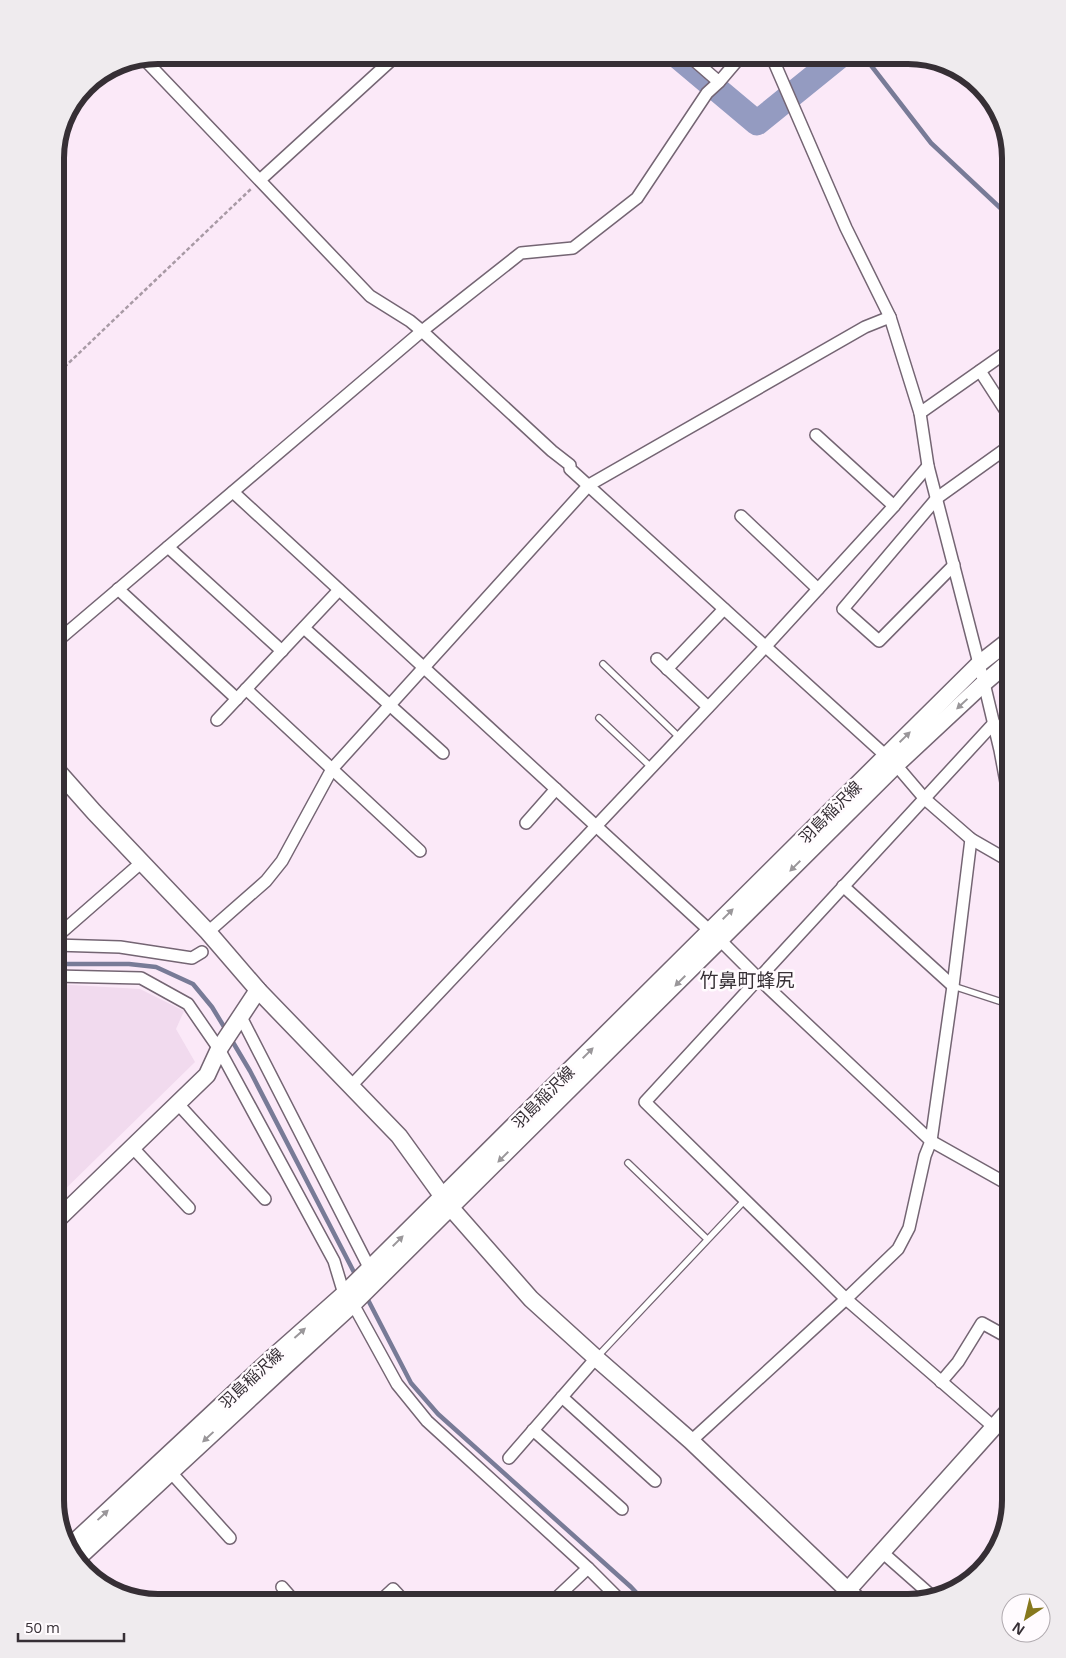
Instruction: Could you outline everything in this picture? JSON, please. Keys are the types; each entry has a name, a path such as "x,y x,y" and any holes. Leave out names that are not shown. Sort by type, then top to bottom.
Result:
{"street":[{"path":"260,180 387,64"},
{"path":"698,64 719,82"},
{"path":"64,635 422,331 521,253 573,248 637,198 706,93 719,82 734,64"},
{"path":"775,64 846,228 890,317 920,413 928,466 984,683 1002,766"},
{"path":"149,65 370,296 410,321 422,331 552,451 570,465 570,469 891,760 925,799 971,839 1002,857"},
{"path":"208,932 266,881 282,861 332,769 589,485 865,327 890,317"},
{"path":"920,413 1002,355"},
{"path":"980,371 1002,405"},
{"path":"816,435 894,506"},
{"path":"954,565 879,641 842,609 936,498 1002,451"},
{"path":"351,1086 766,646 928,466"},
{"path":"233,492 716,936 931,1141 1002,1181"},
{"path":"741,516 818,589"},
{"path":"168,547 282,651"},
{"path":"118,589 237,699"},
{"path":"217,720 339,590"},
{"path":"667,669 724,609"},
{"path":"304,628 443,753"},
{"name":"羽島稲沢線","path":"74,1543 282,1368 361,1287 891,760 979,664 1002,646"},
{"path":"657,659 708,707"},
{"name":"羽島稲沢線","path":"891,760 1002,668"},
{"path":"246,690 420,850"},
{"path":"995,1428 846,1299 645,1102 925,799 994,727 1002,725"},
{"path":"64,778 208,932 258,990 399,1136 447,1202 531,1299 691,1441 852,1594"},
{"path":"526,823 556,789"},
{"path":"691,1441 898,1249 909,1228 931,1141 971,839"},
{"path":"64,930 142,862"},
{"path":"843,886 953,986"},
{"path":"64,945 120,947 192,958 202,952"},
{"path":"64,976 141,978 188,1004 229,1034 361,1287 398,1384 427,1421 614,1594"},
{"path":"64,1214 179,1105 208,1075 229,1034 258,990"},
{"path":"229,1034 334,1261 361,1287"},
{"path":"179,1105 265,1199"},
{"path":"134,1148 189,1208"},
{"path":"941,1382 958,1362 982,1324 1002,1334"},
{"path":"509,1458 596,1358"},
{"path":"562,1397 656,1481"},
{"path":"844,1594 1002,1419"},
{"path":"533,1430 622,1509"},
{"path":"166,1466 230,1538"},
{"name":"羽島稲沢線","path":"81,1555 166,1466"},
{"path":"882,1552 927,1592"},
{"path":"561,1594 588,1568"},
{"path":"282,1588 288,1594"},
{"path":"388,1594 393,1589 398,1594"}],"lane":[{"path":"603,664 680,738"},
{"path":"599,718 652,768"},
{"path":"953,986 1002,1003"},
{"path":"628,1163 707,1239"},
{"path":"596,1358 744,1200"}],"path":[{"path":"64,367 260,180"}],"shaded area":[{"path":"64,985 140,989 184,1011 176,1029 195,1062 64,1190"}],"waterway":[{"path":"687,64 757,123 830,64"},
{"path":"870,64 931,143 1002,210"},
{"path":"64,964 129,964 156,967 193,984 212,1007 226,1030"},
{"path":"231,1039 250,1071 357,1278"},
{"path":"366,1296 411,1383 438,1414 638,1594"}],"district":[{"name":"竹鼻町蜂尻","path":"747,980"}]}
